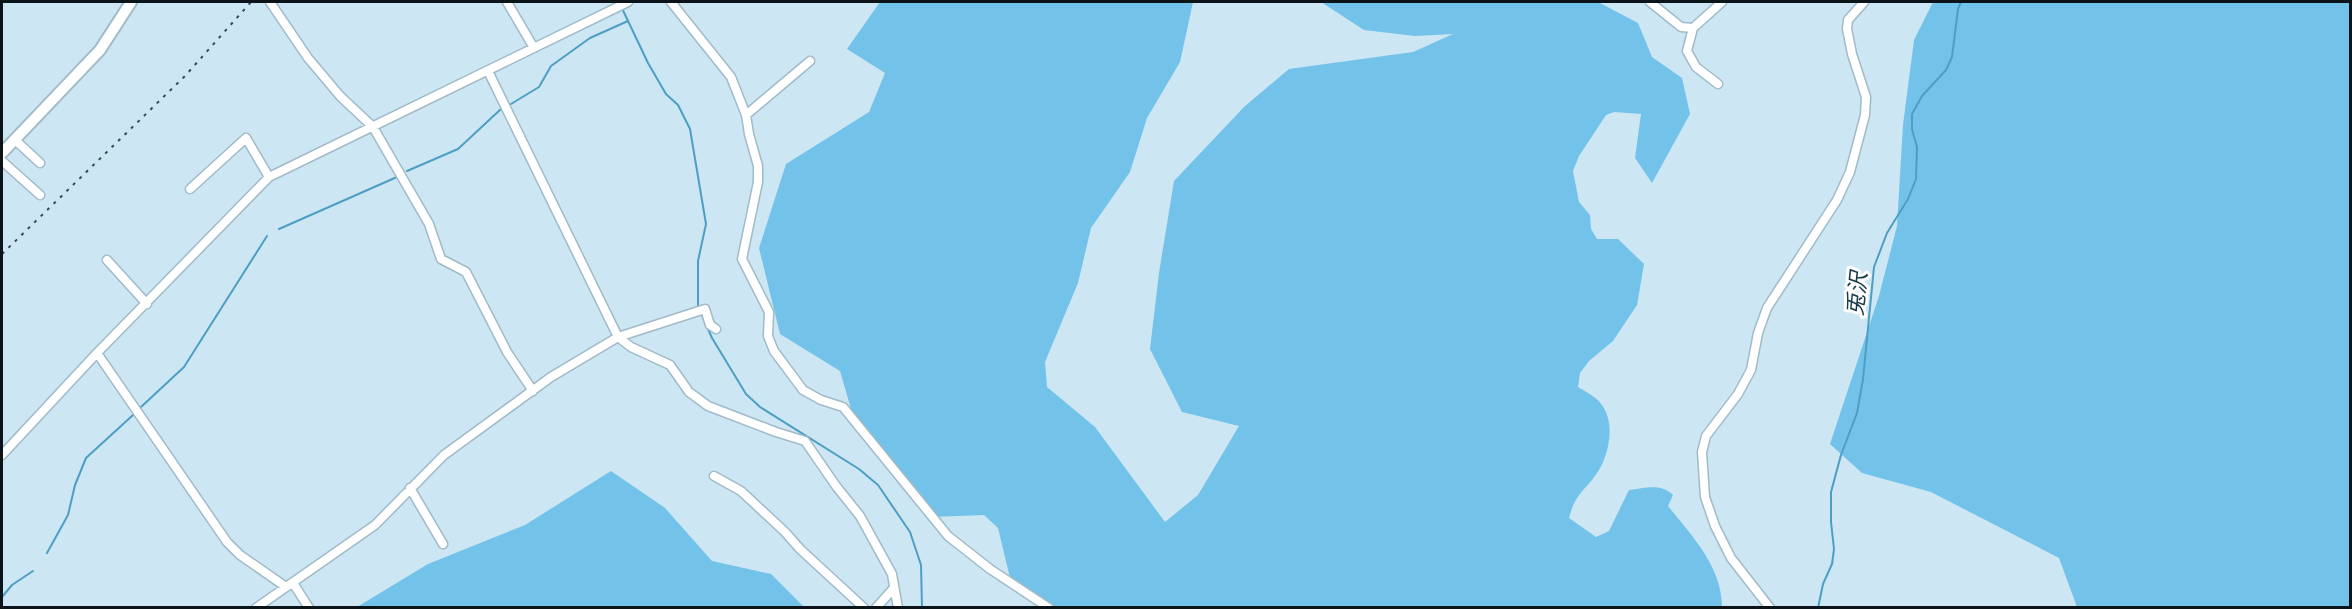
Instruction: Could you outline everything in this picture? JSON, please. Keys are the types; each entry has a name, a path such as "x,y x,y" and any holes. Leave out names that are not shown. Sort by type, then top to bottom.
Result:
{"street":[{"path":"2,153 100,50 131,2"},
{"path":"270,2 308,58 340,96 373,127 429,224 441,259 466,272 507,352 533,391"},
{"path":"507,2 534,48"},
{"path":"604,2 609,11"},
{"path":"2,455 97,353 269,177 628,2"},
{"path":"671,2 731,76 746,116 758,166 758,182 742,260 769,312 768,336 774,351 803,390 821,400 843,407 948,536 990,569 1049,608"},
{"path":"1650,2 1681,27 1693,28"},
{"path":"1718,84 1696,67 1687,51 1693,28 1722,2"},
{"path":"1770,608 1731,558 1715,526 1705,497 1702,452 1706,436 1738,394 1752,370 1758,333 1767,308 1838,200 1850,172 1865,115 1866,97 1852,54 1847,29 1848,20 1864,2"},
{"path":"746,116 810,61"},
{"path":"488,71 618,337 631,347 670,365 689,392 708,406 805,441 860,516 892,574 898,608"},
{"path":"190,189 246,138 269,177"},
{"path":"15,139 40,163"},
{"path":"2,161 40,195"},
{"path":"107,260 147,304"},
{"path":"256,608 333,552 375,525 444,455 551,377 618,337 705,309 710,325 716,329"},
{"path":"97,353 227,542 240,555 290,585 309,608"},
{"path":"714,476 741,491 864,608"},
{"path":"410,488 443,543"},
{"path":"876,608 894,588"}],"shaded area":[{"path":"880,2 1193,2 1180,62 1147,118 1130,172 1091,228 1078,283 1045,362 1047,387 1095,427 1165,522 1198,495 1239,426 1182,412 1150,349 1159,273 1174,181 1244,107 1289,69 1413,52 1453,34 1415,36 1364,30 1321,2 1598,2 1638,23 1652,57 1682,78 1690,114 1652,183 1635,158 1641,114 1614,112 1606,115 1579,156 1573,171 1579,202 1590,215 1591,229 1597,239 1618,239 1644,264 1637,305 1613,341 1589,361 1580,373 1578,387 1601,404 1609,422 1610,432 1603,462 1578,496 1569,518 1596,537 1609,531 1629,490 1652,487 1668,491 1673,495 1668,506 1696,541 1711,565 1721,592 1722,607 1046,607 1012,586 998,528 984,515 931,517 851,409 840,371 780,334 759,248 786,164 869,112 885,73 847,49"},
{"path":"1933,2 2350,2 2350,607 2077,607 2059,558 1931,492 1862,473 1830,444 1879,296 1897,226 1903,125 1914,40"},
{"path":"611,471 665,508 712,561 771,574 804,607 357,607 428,564 525,525"}],"waterway":[{"path":"619,2 648,63 666,94 678,105 690,129 706,224 698,261 698,306 712,338 746,394 760,407 859,469 878,485 910,532 921,565 922,608"},
{"name":"兎沢","path":"1818,608 1823,584 1832,564 1834,549 1831,492 1841,455 1857,413 1863,379 1874,267 1887,233 1908,199 1916,179 1917,147 1912,129 1912,114 1922,96 1946,70 1952,57 1958,9 1961,2"},
{"path":"511,104 539,87 551,66 590,38 628,21"},
{"path":"407,171 458,149 501,109"},
{"path":"279,229 397,177"},
{"path":"141,407 184,367 267,236"},
{"path":"47,553 68,515 75,485 86,458 133,415"},
{"path":"2,597 12,585 33,571"}],"railway":[{"path":"2,254 185,76 251,2"}]}
